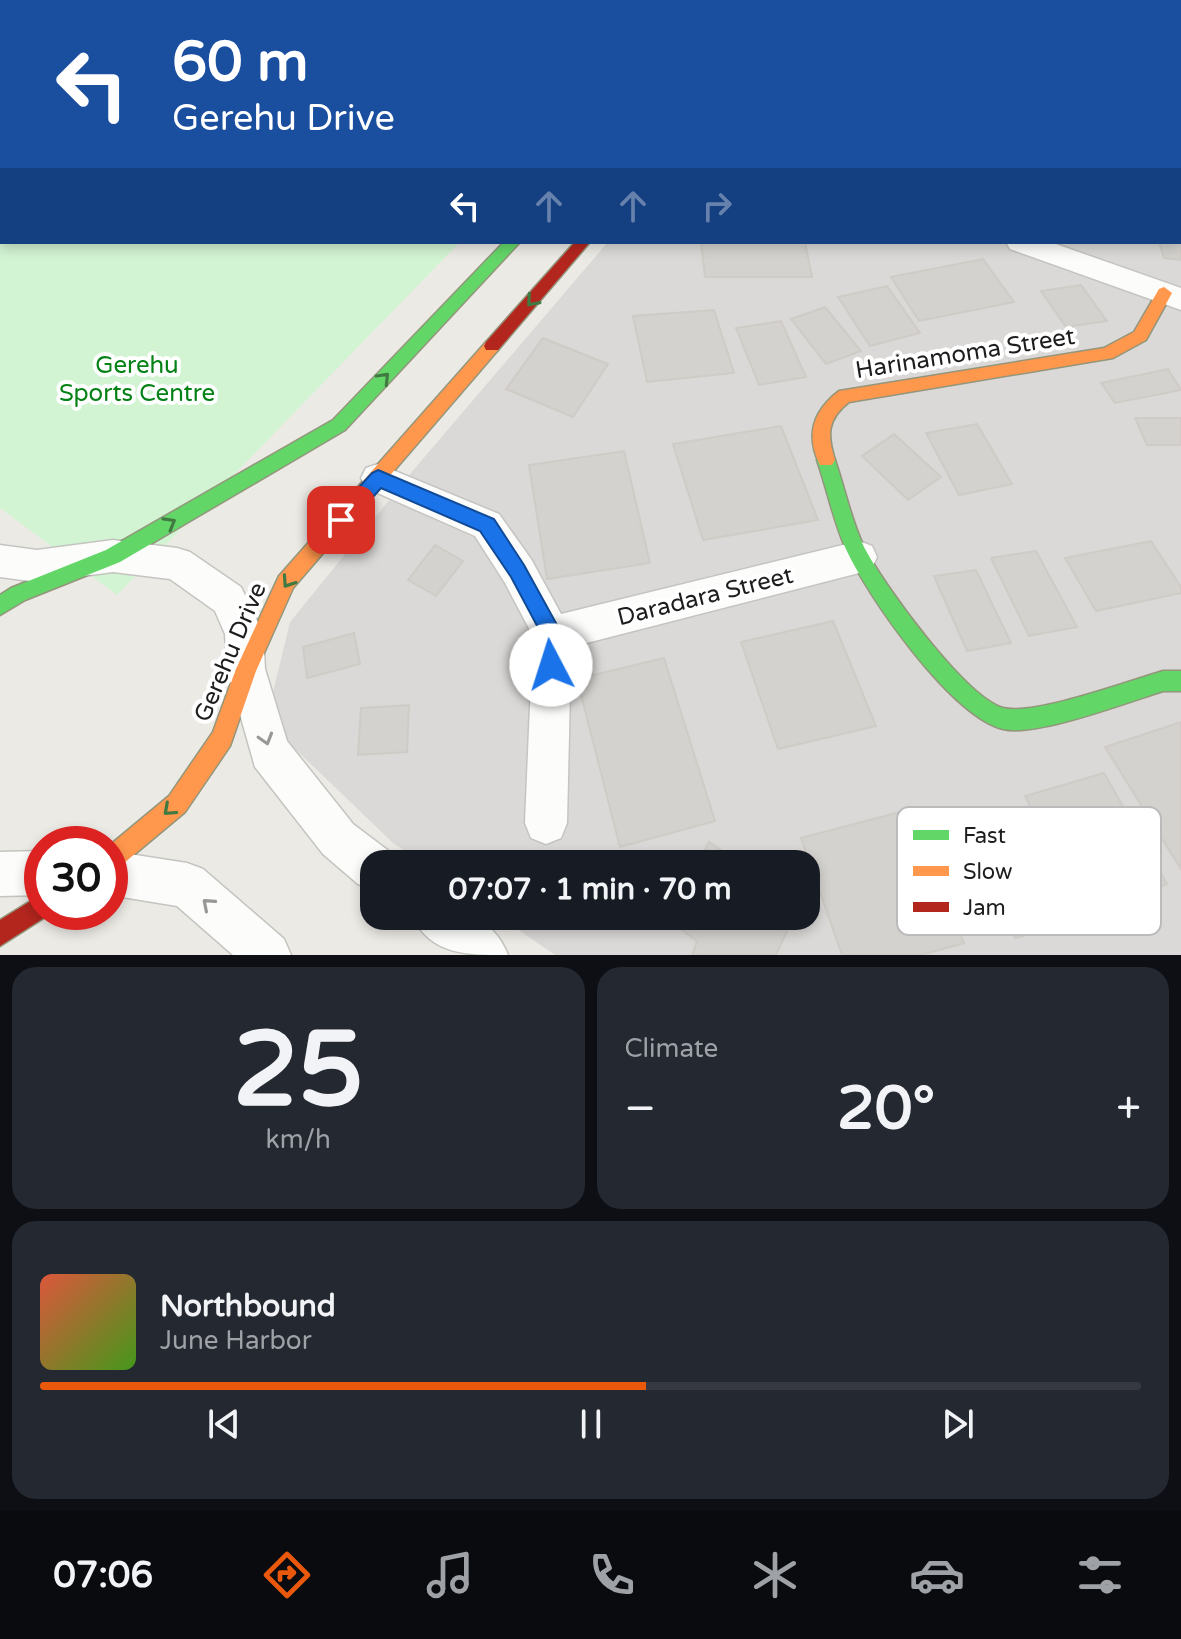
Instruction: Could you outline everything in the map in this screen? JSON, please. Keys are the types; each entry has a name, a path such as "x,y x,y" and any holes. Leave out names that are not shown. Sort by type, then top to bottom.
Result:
{"street":[{"path":"0,606 18,594 113,556 339,425 511,244"},
{"name":"Gerehu Drive","path":"128,845 177,804 222,738 246,669 286,582 584,244"},
{"path":"1026,244 1172,296"},
{"name":"Harinamoma Street","path":"1172,296 1140,336 1107,354 845,396 830,406 821,419 818,436 859,557 939,669 965,696 1003,719 1040,715 1163,681 1181,681"},
{"path":"378,478 487,525 518,571 552,634 546,823"},
{"path":"0,561 37,566 113,556 177,564 228,599 244,633 246,669 270,752 338,839 360,857"},
{"name":"Daradara Street","path":"552,634 859,557"},
{"path":"0,874 24,873"},
{"path":"128,876 187,885 268,955"},
{"path":"0,934 24,918"},
{"path":"453,930 485,955"}],"shaded area":[{"path":"606,244 1181,244 1181,955 555,955 518,930 820,930 820,850 403,850 266,721 290,622 416,467"}],"green space":[{"name":"Gerehu Sports Centre","path":"0,244 458,244 117,595 0,508"}],"building":[{"path":"701,244 805,244 812,277 705,277"},
{"path":"1160,244 1181,244 1181,260 1164,258"},
{"path":"983,259 1014,302 919,321 891,277"},
{"path":"1081,285 1107,321 1066,327 1041,291"},
{"path":"887,286 920,333 870,346 838,297"},
{"path":"825,307 861,351 826,364 791,319"},
{"path":"714,310 734,373 647,382 633,316"},
{"path":"781,321 806,377 759,385 736,328"},
{"path":"543,338 608,364 573,417 506,389"},
{"path":"1168,369 1181,390 1115,403 1101,383"},
{"path":"1135,418 1181,418 1181,445 1147,445"},
{"path":"977,424 1012,484 959,495 926,433"},
{"path":"781,426 818,520 703,540 673,444"},
{"path":"894,434 941,477 908,500 862,456"},
{"path":"624,451 650,563 547,579 529,465"},
{"path":"1151,541 1181,587 1181,593 1096,611 1065,558"},
{"path":"435,545 463,561 436,596 408,580"},
{"path":"1036,551 1077,627 1029,636 991,558"},
{"path":"976,570 1011,643 967,651 934,576"},
{"path":"833,621 876,726 778,749 741,642"},
{"path":"354,633 360,664 307,678 303,647"},
{"path":"664,658 715,821 620,847 577,679"},
{"path":"409,705 407,752 358,755 361,708"},
{"path":"1181,722 1181,869 1161,837 1161,807 1142,807 1105,747"},
{"path":"1104,773 1123,807 1031,807 1025,796"},
{"path":"897,813 897,935 961,935 964,943 921,955 842,955 820,892 820,850 805,850 801,838"},
{"path":"709,842 721,850 705,850"},
{"path":"682,930 788,930 776,955 692,955 697,941"}],"traffic: fast":[{"path":"0,606 18,594 113,556 339,425 511,244"},
{"path":"826,460 849,535 870,575 924,649 967,696 987,712 1004,719 1036,716 1163,681 1181,681"}],"traffic: slow":[{"path":"826,460 821,424 829,410 845,396 1107,354 1140,336 1164,293"},
{"path":"128,845 177,804 222,738 246,669 286,582 492,346"}],"traffic: jam":[{"path":"492,346 581,244"},
{"path":"0,934 24,918"}],"route":[{"path":"341,520 378,478 487,525 518,571 552,634 551,665"}]}
